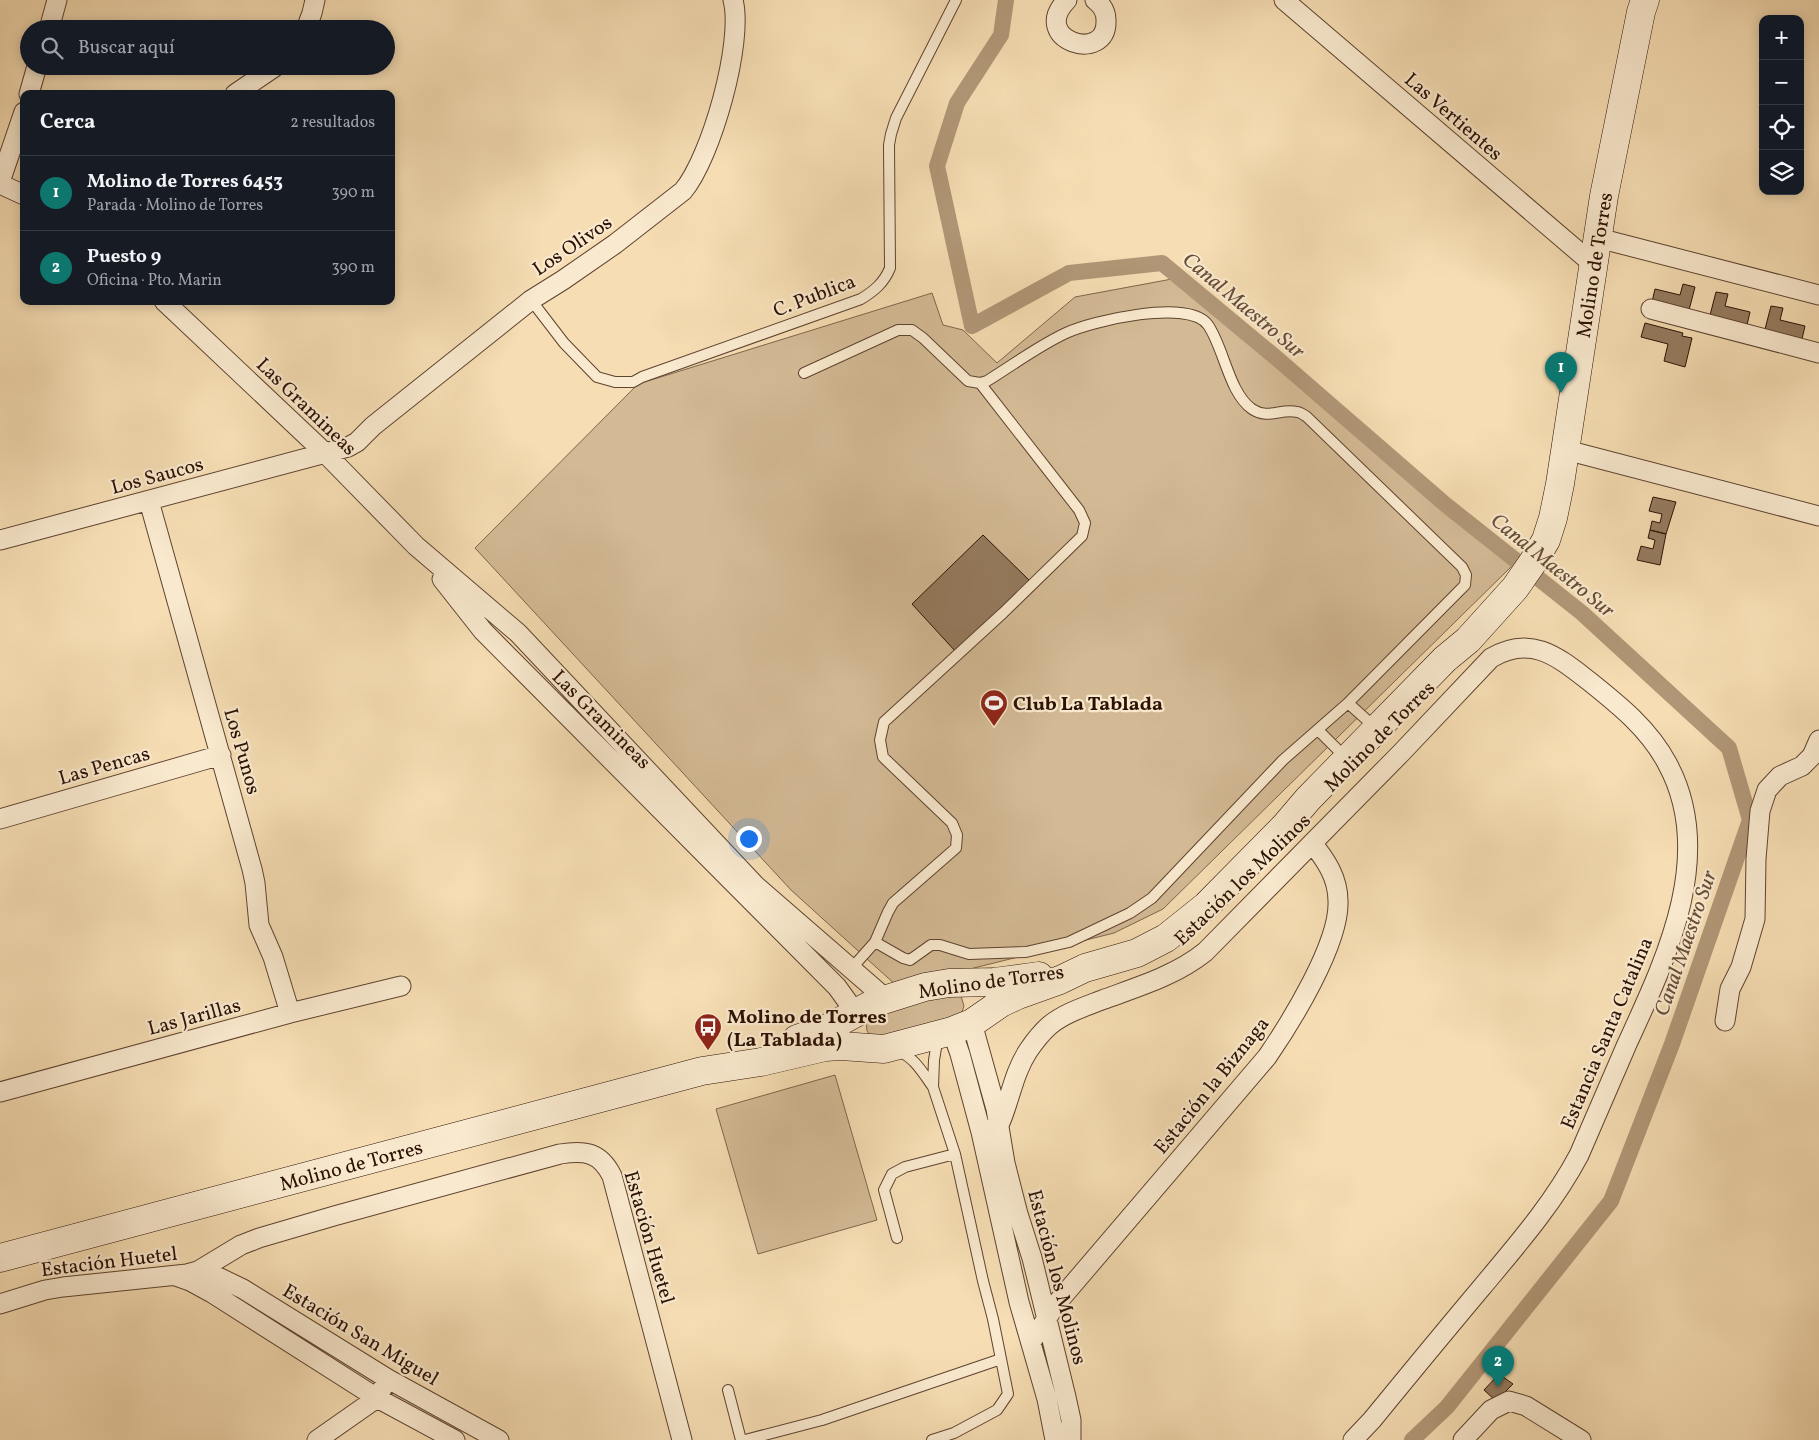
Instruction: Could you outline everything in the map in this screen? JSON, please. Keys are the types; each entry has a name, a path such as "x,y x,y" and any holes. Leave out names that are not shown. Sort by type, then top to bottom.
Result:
{"main road":[{"name":"Molino de Torres","path":"1285,826 1312,804 1450,664 1468,640 1515,588 1546,540 1550,529 1566,450 1604,196 1642,4"},
{"name":"Molino de Torres","path":"0,1258 702,1071 756,1051 820,1031 852,1013 885,998 926,987 949,983 1005,981 1085,968 1137,953 1166,938 1206,906 1445,659 1468,640"},
{"name":"Molino de Torres","path":"702,1071 761,1062 825,1046 885,1049 954,1030 1010,999 1060,980 1085,968"},
{"path":"949,983 962,986 970,995 973,1008 954,1030"},
{"path":"852,1013 863,1042 872,1048 885,1049"}],"street":[{"path":"52,20 58,0"},
{"path":"309,20 315,0"},
{"name":"Los Olivos","path":"325,453 348,447 357,442 373,426 531,300 616,244 683,191 692,181 700,164 723,95 736,21 733,0"},
{"path":"1067,0 1057,13 1056,22 1058,30 1063,37 1069,42 1077,44 1092,42 1104,31 1106,16 1098,1"},
{"name":"Las Vertientes","path":"1284,0 1594,265"},
{"path":"30,90 34,75"},
{"path":"241,90 263,75"},
{"path":"20,124 0,183 20,193"},
{"path":"1598,238 1819,295"},
{"name":"Las Gramineas","path":"168,305 325,453 416,546 518,633 756,886 770,909 793,930"},
{"path":"1651,308 1819,353"},
{"path":"1566,450 1819,516"},
{"name":"Los Saucos","path":"0,540 325,453"},
{"name":"Los Punos","path":"149,501 252,869 259,925 273,957 290,1013"},
{"name":"Estación los Molinos","path":"999,1125 1019,1066 1038,1038 1050,1025 1062,1016 1159,979 1193,961 1205,952 1401,753 1491,658 1503,651 1520,648"},
{"name":"Estancia Santa Catalina","path":"1353,1440 1372,1420 1526,1235 1550,1204 1568,1176 1579,1155 1668,951 1684,886 1687,843 1685,810 1675,779 1658,748 1635,720 1566,664 1553,655 1537,649 1520,648"},
{"path":"1725,1021 1730,988 1741,967 1756,919 1756,859 1760,811 1767,790 1780,776 1802,766 1812,756 1819,740"},
{"name":"Las Pencas","path":"0,819 220,755"},
{"name":"Estación la Biznaga","path":"1031,1342 1049,1308 1267,1056 1293,1018 1326,949 1338,913 1337,890 1330,868 1312,843"},
{"path":"793,930 850,969 885,998"},
{"path":"793,930 837,987 850,1006 852,1013"},
{"name":"Las Jarillas","path":"0,1092 290,1013 401,986"},
{"name":"Estación los Molinos","path":"954,1030 980,1048 1018,1214 1049,1308 1069,1409 1071,1440"},
{"name":"Estación los Molinos","path":"954,1030 981,1132 1020,1302 1047,1399 1054,1440"},
{"path":"981,1132 999,1125"},
{"name":"Estación Huetel","path":"0,1304 45,1290 176,1276 198,1271 240,1246 334,1216 560,1154 574,1152 595,1156 603,1161 612,1176 682,1440"},
{"name":"Estación San Miguel","path":"198,1271 216,1276 243,1289 388,1379 499,1440"},
{"path":"176,1276 212,1293 377,1398 456,1440"},
{"path":"1020,1302 1049,1308"},
{"path":"318,1440 377,1398 388,1379"},
{"path":"1463,1440 1491,1410 1509,1400 1526,1406 1581,1440"},
{"path":"423,1422 437,1406"}],"lane":[{"name":"C. Publica","path":"531,300 564,343 597,377 616,382 633,382 642,376 860,299 872,292 886,276 890,268 889,145 891,134 896,118 956,0"},
{"path":"804,373 898,330 912,330 968,381 980,383 988,381 1066,333 1132,315 1168,312 1192,315 1208,324 1242,400 1254,410 1269,415 1297,412 1307,417 1462,566 1466,575 1465,585 1348,703 1283,760 1152,898 1130,913 1069,942 1026,952 969,954 940,945 931,945 910,960 875,942"},
{"path":"850,969 875,942 893,903 956,848 958,834 952,823 883,757 880,740 884,722 1003,613 1082,536 1085,523 1078,510 980,383"},
{"path":"1348,703 1377,729"},
{"path":"1318,730 1347,759"},
{"path":"933,1087 934,1060 954,1030"},
{"path":"885,1049 910,1058 933,1087 955,1154 1008,1394 997,1410 954,1433 932,1440"},
{"path":"897,1238 884,1190 892,1174 906,1167 955,1154"},
{"path":"728,1390 743,1440 822,1420 1001,1359"}],"shaded area":[{"name":"Club La Tablada","path":"1172,279 1332,408 1513,565 1163,909 1114,933 898,987 791,890 475,548 638,384 932,293 943,325 963,330 997,363 1075,297"},
{"path":"943,991 961,996 964,1006 961,1015 885,1039 870,1035 867,1031 866,1021"},
{"path":"835,1075 877,1220 758,1254 716,1109"}],"building":[{"path":"1683,284 1695,287 1688,314 1652,302 1655,289 1680,295"},
{"path":"1716,292 1728,294 1725,306 1750,312 1747,325 1709,319"},
{"path":"1771,306 1783,308 1780,320 1805,326 1802,339 1764,333"},
{"path":"1645,323 1683,333 1682,336 1692,338 1685,367 1664,361 1668,344 1641,337"},
{"path":"1653,497 1676,502 1666,534 1650,530 1652,521 1660,523 1662,514 1649,511"},
{"path":"1650,530 1666,534 1660,565 1637,560 1641,546 1653,549 1655,540 1648,538"},
{"path":"983,535 1030,581 956,652 912,604"},
{"path":"1499,1374 1513,1384 1496,1401 1484,1390"}],"waterway":[{"name":"Canal Maestro Sur","path":"1006,0 1001,35 957,103 937,166 972,326 1069,273 1162,263 1274,356 1446,505 1582,613 1729,748 1750,820 1672,1044 1611,1201 1447,1407 1412,1440"}],"place":[{"name":"Molino de Torres 6453","path":"1561,393"},
{"name":"Club La Tablada","path":"994,727"},
{"name":"Molino de Torres (La Tablada)","path":"708,1051"},
{"name":"Puesto 9","path":"1498,1387"}]}
